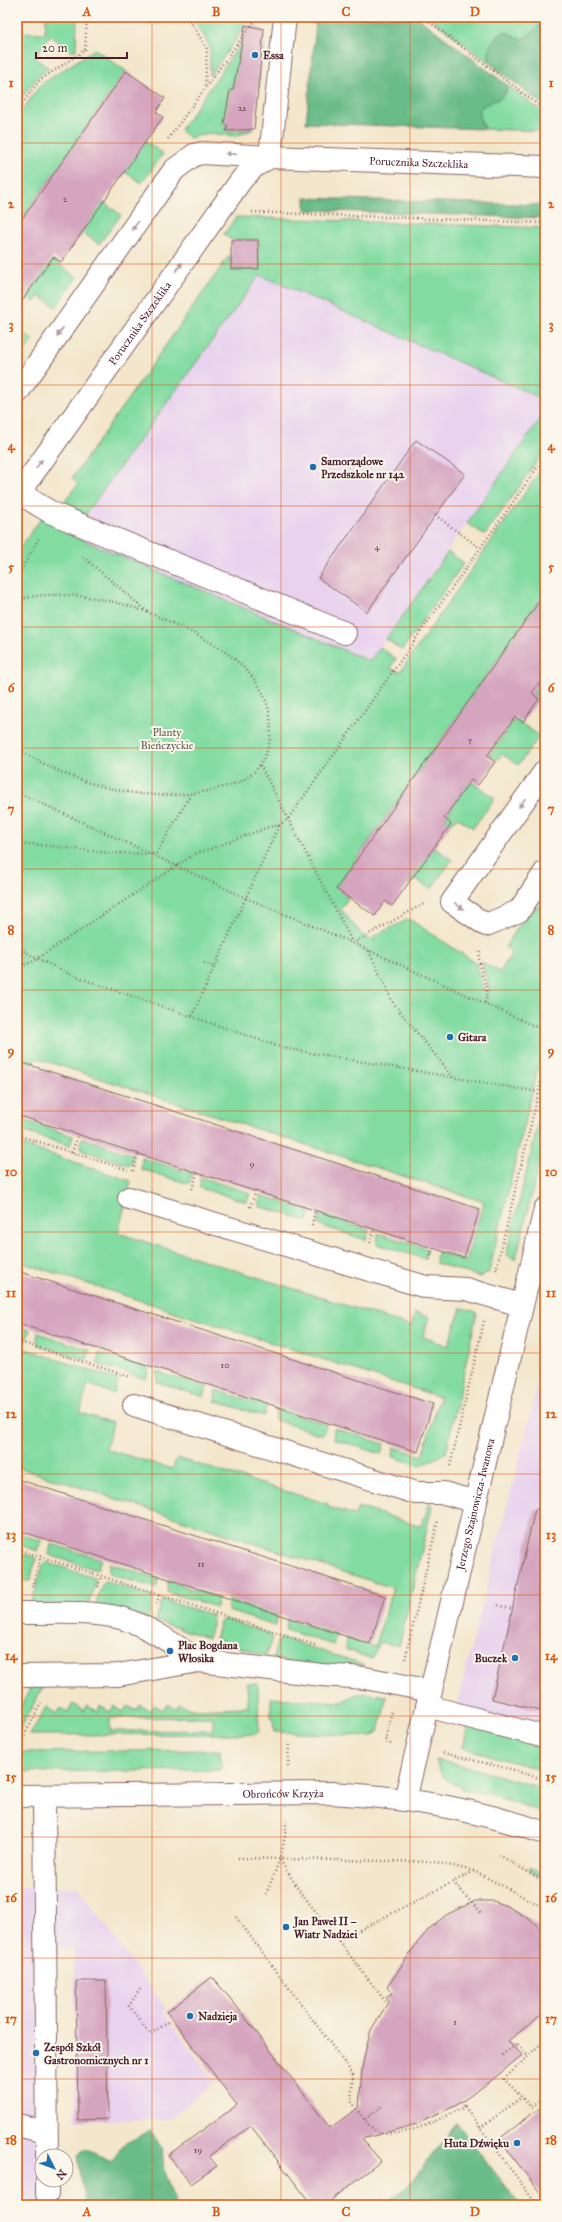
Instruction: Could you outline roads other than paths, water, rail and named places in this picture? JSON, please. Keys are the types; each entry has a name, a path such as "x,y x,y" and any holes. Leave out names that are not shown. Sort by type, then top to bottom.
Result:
{"street":[{"path":"270,157 285,17"},
{"name":"Porucznika Szczeklika","path":"17,393 180,165 202,153 270,157 545,167"},
{"name":"Porucznika Szczeklika","path":"18,495 218,211 242,179 255,166 270,157"},
{"path":"18,495 52,513 345,633"},
{"path":"545,771 452,902 486,925 519,911 545,873"},
{"path":"130,1198 426,1286 466,1289 521,1305"},
{"name":"Jerzego Szajnowicza-Iwanowa","path":"405,1800 521,1305 545,1209"},
{"path":"134,1405 416,1493 444,1493 476,1502"},
{"path":"17,1613 101,1615 122,1618 149,1630 199,1661"},
{"path":"17,1676 118,1675 199,1661 322,1675 365,1678 398,1684 429,1698 545,1737"},
{"name":"Obrońców Krzyża","path":"17,1796 331,1793 405,1800 449,1808 545,1833"},
{"path":"44,1796 47,2148"},
{"path":"17,2125 46,2132"}],"place":[{"name":"Essa","path":"255,55"},
{"name":"Samorządowe Przedszkole nr 142","path":"313,467"},
{"name":"Gitara","path":"450,1037"},
{"name":"Plac Bogdana Włosika","path":"170,1651"},
{"name":"Buczek","path":"515,1658"},
{"name":"Jan Paweł II – Wiatr Nadziei","path":"286,1927"},
{"name":"Nadzieja","path":"190,2016"},
{"name":"Zespół Szkół Gastronomicznych nr 1","path":"36,2053"},
{"name":"Huta Dźwięku","path":"517,2143"}],"park label":[{"name":"Planty Bieńczyckie","path":"167,738"}]}
